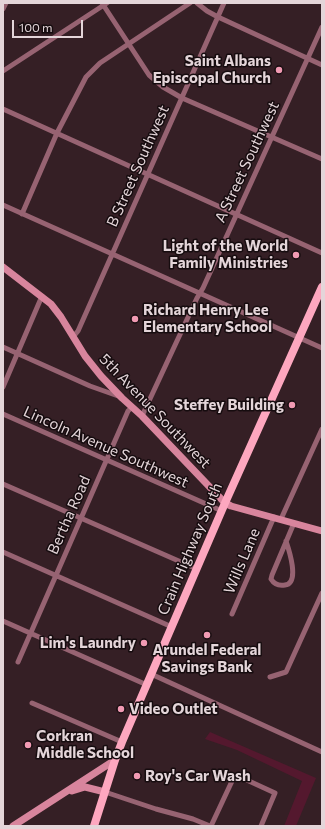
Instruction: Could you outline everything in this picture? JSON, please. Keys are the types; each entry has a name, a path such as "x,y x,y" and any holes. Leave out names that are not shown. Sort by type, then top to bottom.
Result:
{"main road":[{"name":"Crain Highway South","path":"94,826 122,742 322,287"}],"street":[{"path":"3,9 6,3"},
{"path":"22,214 58,133 86,77 100,63 190,3"},
{"path":"197,3 218,18 322,65"},
{"name":"B Street Southwest","path":"73,338 78,331 224,3"},
{"path":"3,71 104,4 128,44 149,75 155,81 182,98 322,159"},
{"name":"A Street Southwest","path":"142,416 203,288 322,27"},
{"path":"3,109 322,254"},
{"path":"3,205 322,348"},
{"name":"5th Avenue Southwest","path":"3,267 42,296 58,312 73,338 96,370 122,398 142,416 224,507"},
{"path":"3,387 42,296"},
{"path":"3,347 90,386 122,398"},
{"name":"Bertha Road","path":"18,662 106,460 128,411 132,407"},
{"name":"Lincoln Avenue Southwest","path":"3,414 106,460 224,507"},
{"name":"Wills Lane","path":"232,614 277,518 322,429"},
{"path":"3,484 197,569"},
{"path":"224,507 277,518 322,531"},
{"path":"286,541 292,558 292,573 291,582 283,586 274,583 271,579 286,541 294,523"},
{"path":"3,552 172,627"},
{"path":"270,677 286,672 322,594"},
{"path":"3,621 147,685"},
{"path":"152,674 322,752"},
{"path":"32,703 122,742"},
{"path":"13,826 115,760"},
{"path":"61,796 85,787 193,819 211,826 232,779 238,776 275,793 261,826"}],"shaded area":[{"path":"210,732 316,778 296,826 284,826 302,781 237,750 205,739"}],"place":[{"name":"Saint Albans Episcopal Church","path":"279,70"},
{"name":"Light of the World Family Ministries","path":"296,255"},
{"name":"Richard Henry Lee Elementary School","path":"135,319"},
{"name":"Steffey Building","path":"292,405"},
{"name":"Arundel Federal Savings Bank","path":"207,635"},
{"name":"Lim's Laundry","path":"144,643"},
{"name":"Video Outlet","path":"121,709"},
{"name":"Corkran Middle School","path":"28,745"},
{"name":"Roy's Car Wash","path":"137,776"}]}
